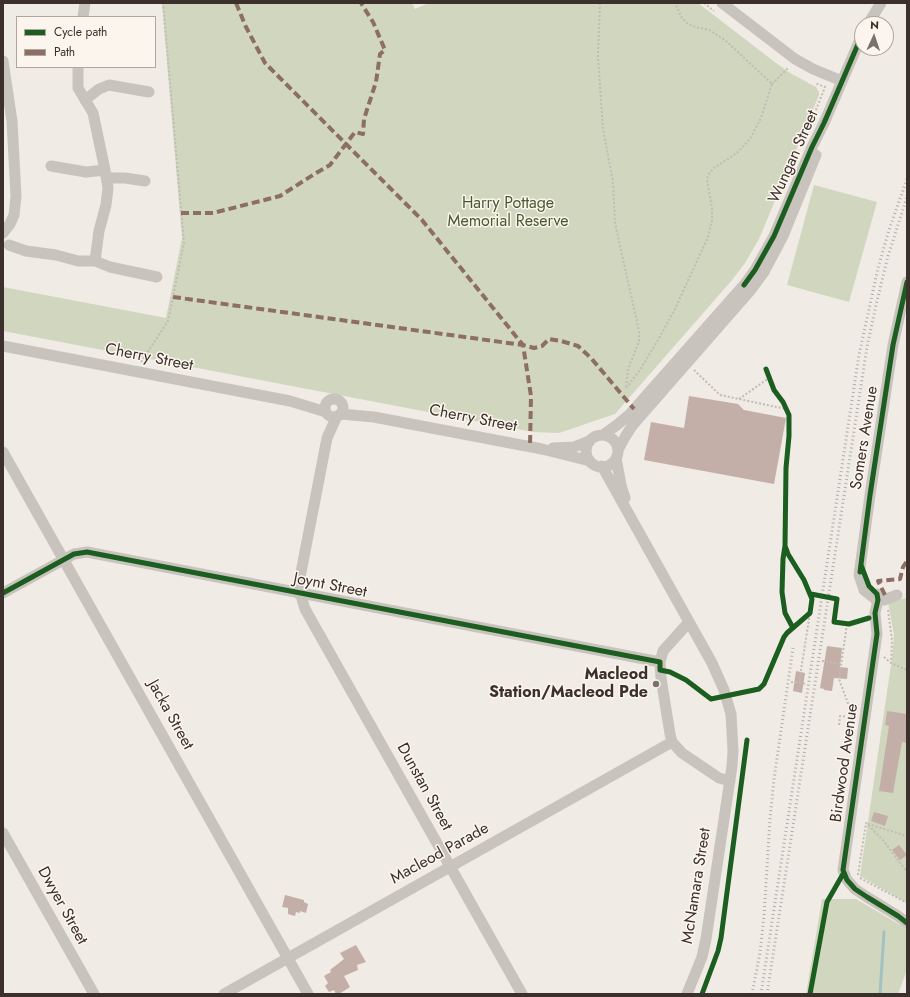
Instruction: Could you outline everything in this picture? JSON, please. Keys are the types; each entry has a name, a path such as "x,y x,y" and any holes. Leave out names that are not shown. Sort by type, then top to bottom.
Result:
{"street":[{"path":"84,16 85,3"},
{"path":"873,16 881,3"},
{"path":"719,8 792,63 842,81"},
{"name":"Wungan Street","path":"603,435 630,414 744,285 755,270 774,236 854,53"},
{"path":"3,61 12,121 16,196 14,215 10,224 3,233"},
{"path":"78,68 78,88 93,113 106,174 108,195 94,261"},
{"path":"85,100 99,89 109,85 149,92"},
{"name":"Wungan Street","path":"617,454 632,426 750,291 774,256 818,150 824,123"},
{"path":"51,166 145,181"},
{"path":"9,245 26,251 56,255 78,261 94,261 110,267 158,277"},
{"name":"Somers Avenue","path":"879,598 869,586 861,565 892,353 907,282"},
{"name":"Cherry Street","path":"3,346 333,410 374,416 542,449 590,461"},
{"name":"Dunstan Street","path":"333,410 300,593 305,609 522,994"},
{"path":"603,435 612,438 618,445 617,454 610,464 602,466 594,464 590,461 586,451 589,441 603,435"},
{"name":"Cherry Street","path":"542,449 574,447 589,441"},
{"name":"Jacka Street","path":"3,452 308,994"},
{"name":"McNamara Street","path":"617,454 621,485 633,522"},
{"name":"McNamara Street","path":"602,466 720,680 730,714 733,751 730,782 706,940 702,957 687,994"},
{"name":"Joynt Street","path":"3,594 64,559 79,552 87,552 660,662"},
{"path":"879,598 882,595 902,594"},
{"name":"Birdwood Avenue","path":"875,648 869,611 879,598"},
{"name":"Birdwood Avenue","path":"879,598 875,613 877,634 843,870 846,880 855,889 867,898 902,917 907,923"},
{"path":"689,622 663,652 660,662 661,678 672,742 678,750 699,765 719,778 730,782"},
{"name":"Macleod Parade","path":"224,994 672,742"},
{"name":"Dwyer Street","path":"3,833 94,994"}],"path":[{"path":"135,372 168,321 184,243 163,3"},
{"path":"600,3 598,56 603,129 613,182 615,223 640,338 628,369 626,388 640,370 665,328 708,237 712,220 712,209 707,179 708,175 714,168 737,153 750,140 761,118 772,84 792,63"},
{"path":"675,3 682,18 687,23 713,32 725,40 772,84"},
{"path":"704,3 719,8"},
{"path":"783,64 792,63"},
{"path":"807,132 825,87 811,80"},
{"path":"687,364 720,395 786,409"},
{"path":"739,399 769,375 772,384"},
{"path":"783,402 789,415"},
{"path":"879,598 892,632 891,663"},
{"path":"804,618 810,612"},
{"path":"799,683 810,612"},
{"path":"841,623 847,624 869,618"},
{"path":"838,725 840,716 852,717 839,679 847,624"},
{"path":"875,648 891,663 907,670"},
{"path":"822,661 841,664"},
{"path":"791,682 806,684"},
{"path":"867,824 866,823 857,876 907,904"},
{"path":"867,824 907,836"},
{"path":"867,824 883,840 907,872"}],"green space":[{"name":"Harry Pottage Memorial Reserve","path":"162,3 412,3 415,9 429,3 698,3 790,73 816,87 819,95 759,239 745,263 732,280 615,414 559,433 533,432 3,331 3,287 166,318 182,238"},
{"path":"814,185 877,202 849,302 787,285"},
{"path":"907,598 907,903 860,876 892,658 894,635 888,602"},
{"path":"822,899 856,899 907,929 907,970 898,994 806,994"}],"building":[{"path":"689,396 738,404 744,410 786,418 774,484 644,460 651,422 684,428"},
{"path":"827,646 842,648 840,667 848,668 847,679 834,678 832,691 820,688"},
{"path":"796,671 805,673 802,693 793,691"},
{"path":"887,711 907,714 907,743 902,742 893,793 879,791 889,726 885,725"},
{"path":"874,812 888,816 885,826 871,821"},
{"path":"899,845 907,855 900,860 892,850"},
{"path":"285,895 304,900 304,902 308,904 306,913 300,911 300,913 296,912 295,916 288,914 288,908 282,907"},
{"path":"356,945 366,962 357,965 358,970 344,976 350,987 339,994 336,994 334,990 329,992 325,986 328,983 324,976 331,972 330,970 344,959 340,953"}],"waterway":[{"path":"880,994 884,932"}],"railway":[{"path":"761,994 859,355 878,268 889,230 907,179"},
{"path":"767,994 867,347 888,256 907,197"},
{"path":"752,994 760,953 764,916 774,779 793,648"}],"marked path":[{"path":"236,3 246,27 265,63 422,220 523,345 531,396 530,446"},
{"path":"181,213 213,213 280,196 330,165 355,132 363,134 364,119 376,82 380,54 385,50 373,22 361,3"},
{"path":"173,297 523,345 534,348 542,346 549,339 561,341 578,346 591,358 634,409"},
{"path":"885,595 878,581 900,579 903,567 907,561"}],"cycle path":[{"path":"744,285 755,270 774,236 854,54"},
{"path":"860,572 893,345 907,282"},
{"path":"3,593 74,554 87,552 660,662 660,670 670,672 686,680 711,699 759,689 764,684 784,637 810,613 812,599 804,580 788,554 785,546 786,468 789,415 783,402 774,390 766,369"},
{"path":"785,546 782,592 785,613 793,628"},
{"path":"861,565 869,586 877,594 878,600 875,613 877,634 843,870 847,880 855,889 907,923"},
{"path":"811,594 837,599 834,622 849,624 869,618"},
{"path":"702,994 718,951 721,938 747,740"},
{"path":"810,994 827,902 843,874"}],"place":[{"name":"Macleod Station/Macleod Pde","path":"656,684"}]}
